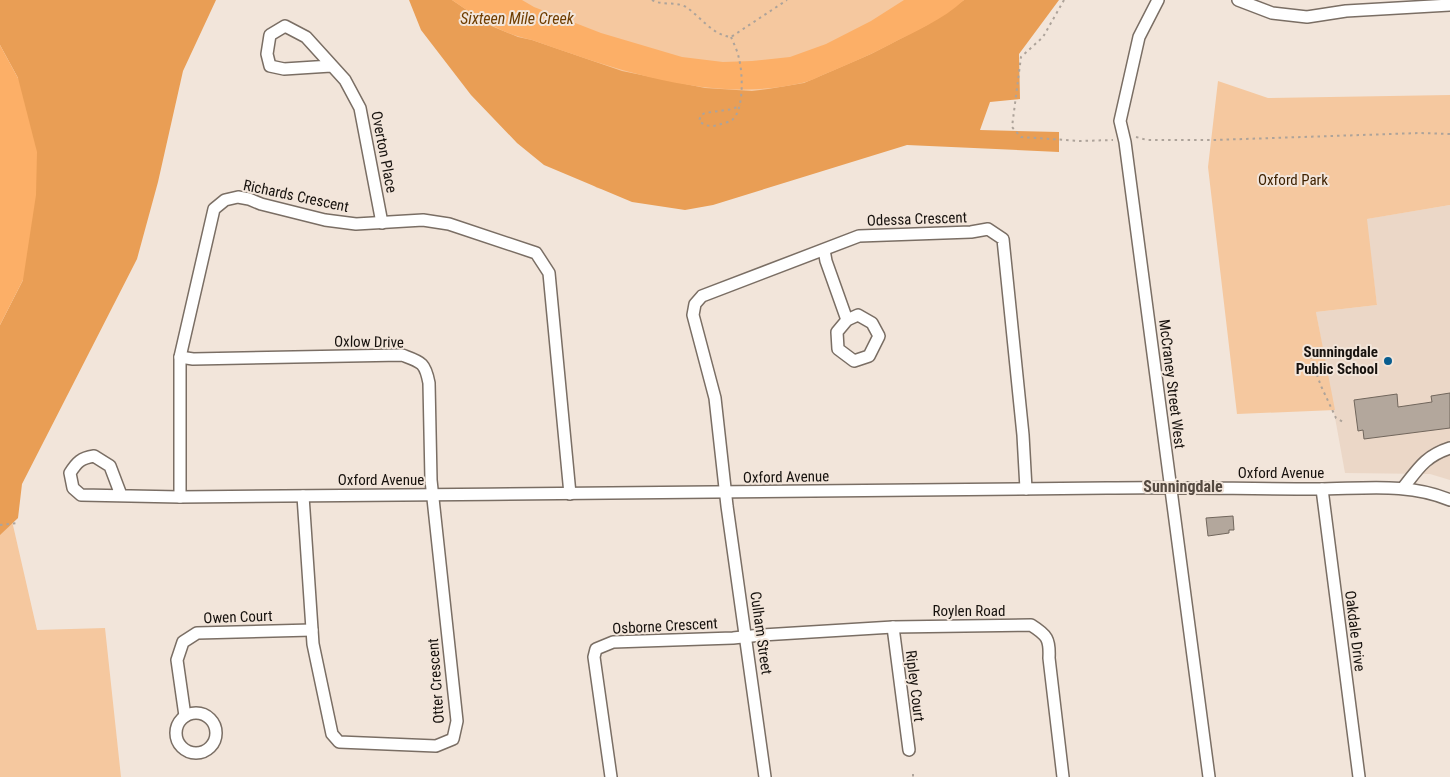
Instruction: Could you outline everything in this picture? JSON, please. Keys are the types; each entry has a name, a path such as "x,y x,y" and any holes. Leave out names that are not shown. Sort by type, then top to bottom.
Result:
{"street":[{"name":"McCraney Street West","path":"1158,0 1139,37 1120,121 1125,142 1209,777"},
{"path":"1238,0 1272,13 1307,17 1346,11 1450,5"},
{"name":"Overton Place","path":"331,66 284,69 270,66 266,54 270,35 285,26 306,37 345,80 360,108 382,222"},
{"name":"Richards Crescent","path":"180,496 180,357 214,209 224,200 238,197 325,220 356,224 423,220 449,224 536,253 548,273 570,494"},
{"name":"Odessa Crescent","path":"726,492 715,398 692,315 695,304 702,296 860,236 988,230 1002,239 1023,435 1026,489"},
{"path":"824,250 826,261 847,320"},
{"name":"Oxlow Drive","path":"180,357 193,359 402,355 419,360 427,371 429,383 432,494"},
{"path":"1403,488 1424,462 1436,453 1450,448"},
{"name":"Oxford Avenue","path":"121,495 110,466 94,456 86,457 77,462 70,473 73,488 81,495 303,496 1026,489 1403,488 1438,494 1450,500"},
{"name":"Oakdale Drive","path":"1322,489 1359,777"},
{"name":"Culham Street","path":"726,492 765,777"},
{"name":"Otter Crescent","path":"303,496 313,644 332,734 340,742 436,746 453,739 457,721 432,494"},
{"name":"Roylen Road","path":"746,638 761,635 893,627 1031,625 1044,634 1050,644 1063,777"},
{"name":"Ripley Court","path":"893,627 908,750"},
{"name":"Owen Court","path":"185,716 177,660 183,642 197,633 312,630"},
{"name":"Osborne Crescent","path":"611,777 594,657 596,649 612,642 746,638"}],"path":[{"path":"652,0 683,6 705,24 726,37 731,37 787,0"},
{"path":"1064,0 1044,37 1021,57 1012,127 1021,136 1080,141 1125,142 1138,136 1147,140 1214,140 1420,133 1450,134"},
{"path":"731,37 740,60 740,105 736,115 731,120 719,125 706,126 699,121 701,115 705,113 733,110 740,105"},
{"path":"1308,350 1321,386 1336,418 1345,423"},
{"path":"0,525 18,523"}],"shaded area":[{"path":"0,0 216,0 183,71 158,182 137,259 22,484 18,518 0,535 0,325 23,280 18,78 0,45"},
{"path":"409,0 452,0 489,25 518,37 622,71 705,88 752,91 804,83 871,54 927,25 964,0 1059,0 1019,54 1020,99 990,102 980,130 1059,132 1059,152 907,145 713,205 685,210 632,202 544,165 517,143 471,95 421,30"},
{"name":"Sunningdale Public School","path":"1450,205 1450,480 1430,474 1345,473 1316,312 1377,305 1366,219"}],"green space":[{"path":"424,0 1035,0 679,203 597,188 521,134"},
{"name":"Oxford Park","path":"1218,81 1268,98 1450,95 1450,205 1367,219 1377,305 1316,312 1335,410 1237,414 1208,167"},
{"path":"7,499 37,630 105,628 121,777 0,777 0,503"}],"water":[{"name":"Sixteen Mile Creek","path":"452,0 522,0 534,7 601,33 682,57 723,62 790,57 826,44 871,21 904,0 964,0 947,14 919,30 809,81 768,88 733,89 699,87 665,81 598,62 510,34 480,19"},
{"path":"0,45 18,78 37,152 36,195 23,280 0,325"}],"building":[{"path":"1450,393 1450,428 1364,439 1363,430 1358,431 1354,400 1397,394 1398,407 1432,402 1431,396"},
{"path":"1233,516 1234,530 1229,530 1229,533 1208,536 1206,518"}],"place":[{"name":"Sunningdale Public School","path":"1388,361"}],"district":[{"name":"Sunningdale","path":"1183,486"}]}
